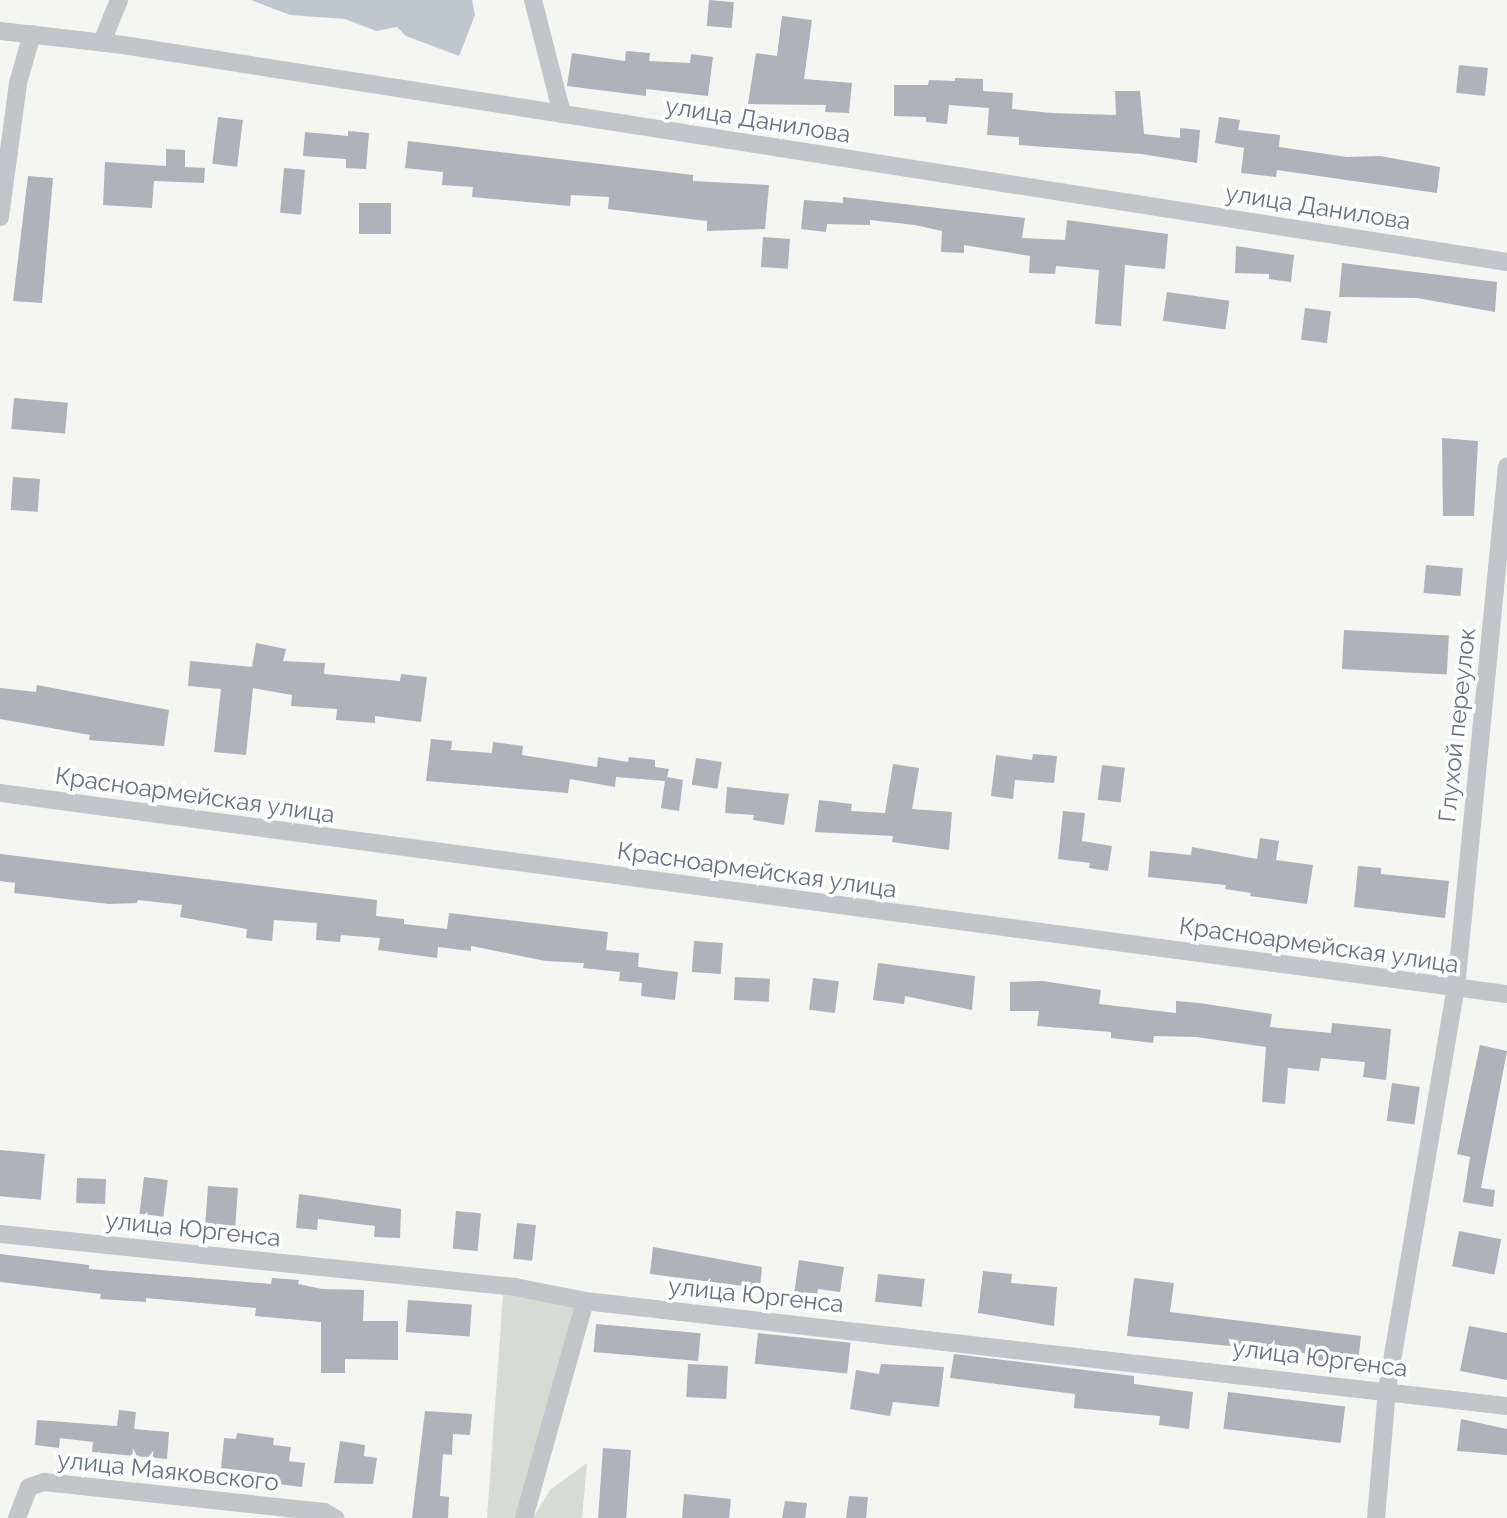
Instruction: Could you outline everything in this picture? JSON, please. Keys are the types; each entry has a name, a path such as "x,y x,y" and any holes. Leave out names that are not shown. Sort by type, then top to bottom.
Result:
{"street":[{"path":"103,42 119,0"},
{"path":"533,0 562,114"},
{"name":"улица Данилова","path":"0,31 103,42 1507,261"},
{"path":"0,217 18,83 32,34"},
{"name":"Глухой переулок","path":"1376,1518 1387,1390 1456,988 1507,466"},
{"name":"Красноармейская улица","path":"0,793 1507,994"},
{"name":"улица Юргенса","path":"0,1234 515,1287 585,1301 1387,1390 1507,1406"},
{"path":"524,1518 585,1301"},
{"name":"улица Маяковского","path":"17,1518 29,1487 44,1482 324,1512 335,1518"}],"shaded area":[{"path":"251,0 472,0 475,15 459,56 406,36 397,27 376,31 345,19 290,15"},
{"path":"503,1295 575,1302 518,1518 487,1518"},
{"path":"587,1463 582,1518 533,1518 550,1490"}],"building":[{"path":"709,0 734,2 732,28 707,26"},
{"path":"782,16 812,20 804,79 852,83 849,113 825,112 826,105 748,104 756,53 777,56"},
{"path":"626,51 650,53 649,61 690,63 691,54 713,57 708,96 646,89 646,96 567,86 572,53 625,61"},
{"path":"1459,65 1488,68 1485,96 1456,93"},
{"path":"955,78 983,79 983,91 1013,93 1012,109 1052,113 1116,115 1115,91 1140,91 1144,134 1180,138 1180,128 1200,130 1197,163 1142,154 1019,145 1019,137 987,135 989,108 949,105 947,124 926,122 926,117 894,116 894,85 928,85 929,80 955,81"},
{"path":"218,117 243,120 237,167 212,164"},
{"path":"1219,117 1240,120 1238,130 1280,135 1279,147 1347,157 1380,156 1440,167 1437,193 1277,170 1276,177 1241,173 1244,148 1215,143"},
{"path":"348,131 369,133 366,169 346,168 346,159 303,156 305,132 348,136"},
{"path":"408,141 693,175 693,181 769,185 765,229 707,231 707,221 608,209 609,197 571,195 570,206 472,197 473,187 442,185 443,172 405,168"},
{"path":"166,149 185,150 185,167 205,168 204,183 154,181 152,208 103,205 105,162 166,166"},
{"path":"284,168 305,170 301,215 280,213"},
{"path":"28,176 53,178 42,303 13,301"},
{"path":"843,197 1025,218 1022,238 1065,240 1067,220 1168,234 1165,269 1125,265 1121,326 1095,324 1099,270 1056,266 1055,274 1029,273 1030,256 964,245 964,253 941,252 942,231 915,225 870,220 870,225 827,224 826,232 801,229 804,200 843,203"},
{"path":"359,203 391,203 391,234 359,234"},
{"path":"763,237 790,239 788,269 761,267"},
{"path":"1236,246 1294,255 1291,282 1269,279 1269,274 1235,273"},
{"path":"1342,263 1497,282 1495,312 1417,298 1339,297"},
{"path":"1167,292 1229,301 1225,329 1163,321"},
{"path":"1305,308 1331,311 1327,343 1301,340"},
{"path":"14,398 68,403 65,434 11,429"},
{"path":"1442,438 1478,441 1474,516 1443,516"},
{"path":"13,477 40,479 38,512 11,510"},
{"path":"1426,565 1463,568 1460,596 1424,593"},
{"path":"1344,630 1449,635 1447,674 1342,669"},
{"path":"256,643 286,649 283,661 325,663 324,674 400,681 401,674 427,677 421,722 375,716 375,723 336,720 337,709 291,706 292,695 253,688 246,755 214,752 221,689 188,686 190,661 252,667"},
{"path":"37,685 169,710 164,746 89,740 90,735 0,719 0,688 36,692"},
{"path":"431,739 452,741 451,750 492,753 493,742 523,746 522,755 597,767 598,757 628,762 629,757 655,760 655,767 669,769 667,777 683,780 679,811 661,808 665,781 616,777 615,787 570,779 568,793 426,781"},
{"path":"1033,754 1057,756 1054,783 1015,780 1013,799 991,796 996,755 1032,760"},
{"path":"696,758 722,762 717,789 692,785"},
{"path":"893,764 919,768 912,809 952,812 949,850 892,842 893,836 815,832 819,800 852,804 851,811 885,813"},
{"path":"1102,765 1125,768 1121,803 1098,800"},
{"path":"727,787 789,794 784,825 753,820 754,815 725,813"},
{"path":"1063,811 1085,813 1082,841 1112,846 1108,871 1089,868 1090,863 1058,859"},
{"path":"1260,838 1279,841 1276,860 1313,865 1307,904 1250,896 1251,893 1225,889 1226,885 1148,877 1150,851 1191,855 1192,847 1257,859"},
{"path":"0,854 377,900 376,916 404,919 404,924 447,929 449,913 608,932 606,950 639,953 638,967 678,972 675,1000 641,996 642,983 619,981 620,972 583,968 584,963 546,961 471,946 471,951 438,947 437,958 378,950 380,938 341,935 340,942 316,940 317,923 274,920 272,941 246,938 247,929 180,917 182,905 138,900 137,903 109,904 14,893 15,883 0,881"},
{"path":"1358,866 1381,868 1381,874 1449,881 1445,918 1354,907"},
{"path":"694,941 723,943 721,974 692,972"},
{"path":"878,963 975,976 972,1010 905,996 904,1004 873,1000"},
{"path":"735,977 770,979 769,1002 734,1000"},
{"path":"813,978 839,981 835,1013 809,1010"},
{"path":"1043,981 1101,990 1099,1004 1176,1013 1176,1001 1272,1014 1270,1027 1331,1033 1332,1023 1391,1029 1386,1080 1363,1077 1365,1062 1321,1058 1319,1071 1288,1068 1285,1104 1262,1102 1266,1047 1196,1037 1154,1036 1153,1043 1111,1038 1111,1032 1037,1026 1039,1011 1010,1011 1010,982"},
{"path":"1480,1045 1507,1051 1481,1188 1495,1190 1493,1207 1463,1202 1470,1157 1457,1154"},
{"path":"1392,1083 1420,1087 1414,1125 1387,1121"},
{"path":"0,1150 45,1154 41,1200 0,1196"},
{"path":"144,1177 168,1180 163,1217 139,1214"},
{"path":"77,1178 106,1179 105,1204 76,1203"},
{"path":"208,1186 238,1188 235,1227 205,1225"},
{"path":"299,1194 401,1209 400,1238 374,1237 375,1226 318,1219 317,1230 296,1228"},
{"path":"456,1211 481,1213 478,1251 453,1249"},
{"path":"517,1223 536,1225 532,1261 513,1259"},
{"path":"1459,1231 1501,1239 1494,1275 1452,1266"},
{"path":"653,1247 762,1267 760,1288 650,1274"},
{"path":"0,1254 89,1265 89,1269 271,1284 272,1278 299,1280 298,1284 322,1289 364,1290 363,1321 398,1321 398,1360 345,1359 345,1373 321,1373 321,1322 255,1316 256,1308 146,1298 146,1302 100,1299 101,1294 0,1282"},
{"path":"799,1260 844,1267 840,1292 818,1289 817,1297 794,1294"},
{"path":"983,1271 1012,1274 1011,1283 1057,1287 1054,1326 978,1313"},
{"path":"878,1274 925,1279 922,1307 875,1302"},
{"path":"1134,1278 1174,1283 1170,1312 1361,1336 1358,1363 1313,1360 1313,1354 1127,1336"},
{"path":"408,1300 472,1304 470,1336 406,1332"},
{"path":"596,1324 701,1333 698,1361 594,1352"},
{"path":"1469,1326 1507,1333 1507,1380 1460,1371"},
{"path":"758,1333 850,1343 847,1374 755,1364"},
{"path":"954,1354 1134,1376 1134,1384 1193,1392 1189,1429 1159,1425 1160,1416 1074,1408 1075,1394 950,1378"},
{"path":"688,1364 728,1366 726,1399 686,1397"},
{"path":"881,1364 944,1367 939,1407 893,1402 890,1416 850,1409 856,1370 879,1374"},
{"path":"1228,1392 1345,1406 1341,1443 1223,1429"},
{"path":"119,1410 136,1412 134,1429 169,1432 167,1459 92,1452 93,1442 60,1438 59,1448 35,1445 37,1420 117,1426"},
{"path":"425,1411 472,1414 470,1435 453,1434 452,1455 443,1454 440,1496 449,1497 448,1518 412,1518"},
{"path":"1461,1419 1507,1429 1507,1455 1457,1451"},
{"path":"237,1433 274,1438 273,1445 291,1447 289,1461 305,1463 302,1487 255,1481 256,1472 221,1468 224,1438 236,1439"},
{"path":"340,1441 365,1445 364,1456 377,1458 373,1484 334,1483"},
{"path":"603,1448 631,1450 626,1518 598,1518"},
{"path":"684,1494 731,1499 729,1518 682,1518"},
{"path":"849,1496 868,1497 866,1518 846,1518"},
{"path":"785,1501 807,1503 805,1518 782,1518"}]}
